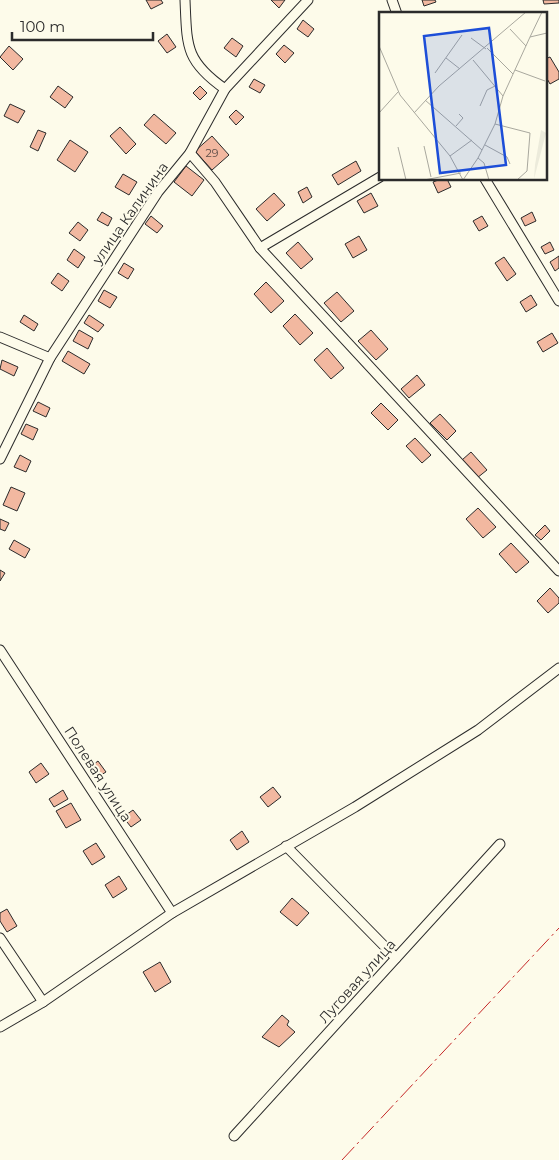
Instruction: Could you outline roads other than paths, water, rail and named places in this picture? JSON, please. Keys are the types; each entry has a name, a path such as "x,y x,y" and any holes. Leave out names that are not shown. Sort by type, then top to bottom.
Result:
{"street":[{"path":"185,0 187,44 203,74 225,89"},
{"name":"улица Калинина","path":"0,459 50,358 158,192 190,153 225,89 308,0"},
{"path":"392,0 396,12"},
{"path":"190,153 215,182 260,248 559,571"},
{"path":"260,248 379,178"},
{"path":"486,180 559,301"},
{"path":"0,338 50,358"},
{"name":"Полевая улица","path":"0,650 172,914"},
{"path":"0,1028 42,1002 172,914 286,846 355,808 478,730 559,668"},
{"name":"Луговая улица","path":"234,1136 500,844"},
{"path":"286,846 396,958"},
{"path":"0,938 42,1002"}]}
